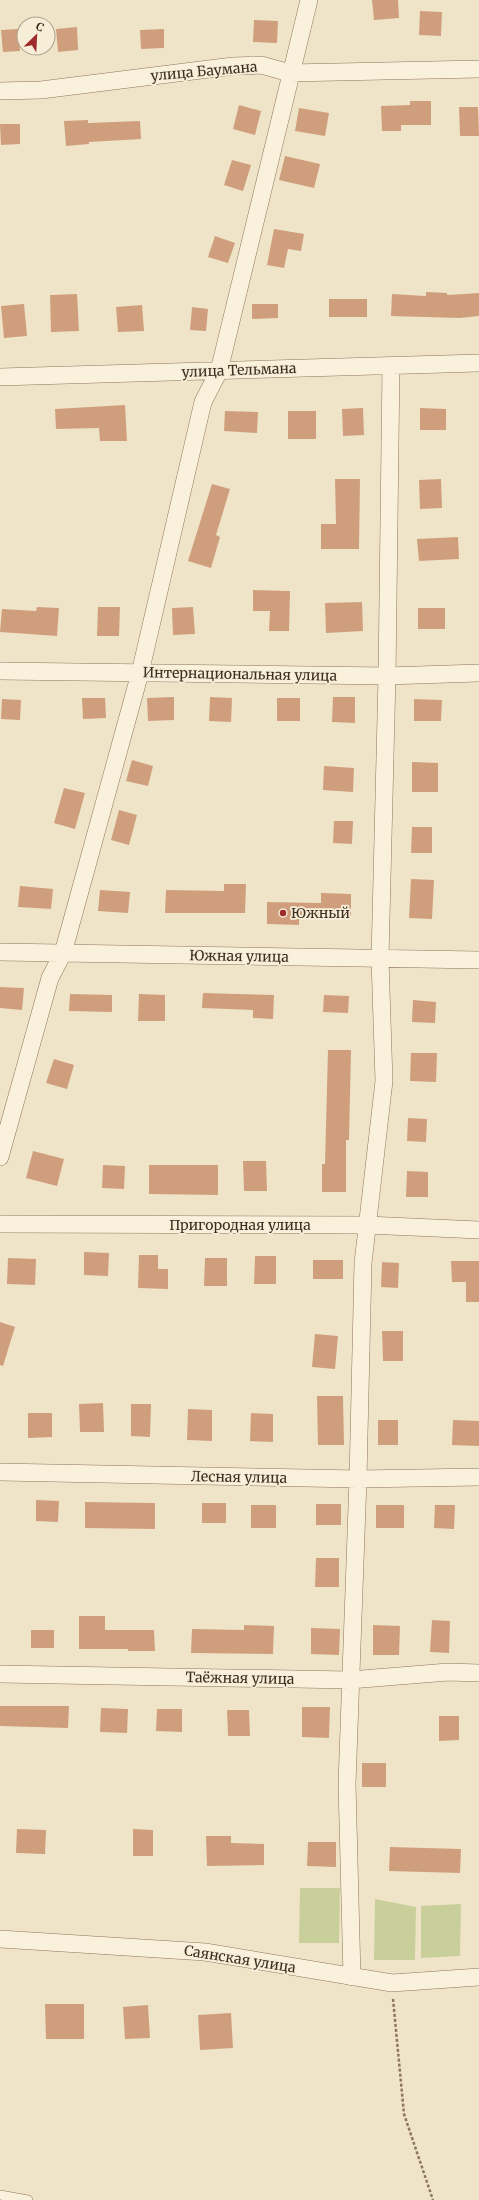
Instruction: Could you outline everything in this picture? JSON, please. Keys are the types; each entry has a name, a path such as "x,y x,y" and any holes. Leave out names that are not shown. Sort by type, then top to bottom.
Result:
{"street":[{"path":"0,1156 50,978 63,953 140,673 203,402 219,371 290,73 309,0"},
{"name":"улица Баумана","path":"0,91 41,90 233,66 261,65 290,73 479,69"},
{"name":"улица Тельмана","path":"0,377 479,363"},
{"path":"352,1977 347,1784 364,1262 384,1081 380,959 387,676 390,366"},
{"name":"Интернациональная улица","path":"0,671 387,676 479,673"},
{"name":"Южная улица","path":"0,952 479,960"},
{"name":"Пригородная улица","path":"0,1224 367,1225 479,1230"},
{"name":"Лесная улица","path":"0,1472 358,1479 479,1477"},
{"name":"Таёжная улица","path":"0,1674 350,1680 448,1672 479,1674"},
{"name":"Саянская улица","path":"0,1939 205,1952 392,1983 479,1977"}],"lane":[{"path":"0,2195 28,2200"}],"path":[{"path":"392,1983 404,2114 433,2200"}],"green space":[{"path":"300,1888 340,1888 339,1943 299,1943"},
{"path":"375,1899 416,1907 415,1960 374,1960"},
{"path":"461,1904 460,1956 421,1958 421,1906"}],"building":[{"path":"372,0 398,0 399,18 374,20"},
{"path":"420,11 442,12 441,36 419,35"},
{"path":"254,20 278,21 277,43 253,42"},
{"path":"77,27 78,50 58,52 56,29"},
{"path":"16,29 16,51 3,52 1,30"},
{"path":"164,29 164,48 141,49 140,30"},
{"path":"410,101 431,101 431,125 401,125 401,131 382,131 381,106 410,105"},
{"path":"239,105 261,111 255,135 233,129"},
{"path":"459,107 478,107 479,136 460,136"},
{"path":"299,108 329,113 325,136 295,131"},
{"path":"88,120 88,123 140,121 141,139 89,142 89,144 66,146 64,121"},
{"path":"0,124 20,124 20,144 1,145"},
{"path":"285,156 320,164 314,188 279,180"},
{"path":"232,160 251,165 243,191 224,185"},
{"path":"274,229 304,234 301,251 288,249 284,268 267,265"},
{"path":"215,236 235,243 228,263 208,257"},
{"path":"426,292 447,293 447,295 479,293 479,316 460,318 391,316 392,294 426,296"},
{"path":"77,294 79,331 51,332 50,295"},
{"path":"329,299 367,299 367,317 329,317"},
{"path":"24,304 27,336 4,338 1,306"},
{"path":"252,304 278,304 278,318 252,319"},
{"path":"142,305 144,331 118,332 116,307"},
{"path":"192,307 208,309 206,331 190,330"},
{"path":"125,405 127,441 100,441 99,428 56,429 55,409"},
{"path":"363,408 364,435 343,436 342,409"},
{"path":"420,408 446,409 446,430 420,430"},
{"path":"225,411 258,412 257,433 224,431"},
{"path":"288,411 316,411 316,439 288,439"},
{"path":"335,479 360,479 359,549 321,549 321,524 336,524"},
{"path":"441,479 442,508 420,509 419,480"},
{"path":"212,484 230,489 216,535 220,537 211,568 188,561"},
{"path":"458,537 459,559 419,561 417,539"},
{"path":"253,590 290,591 289,631 269,631 270,611 253,611"},
{"path":"362,602 363,631 326,633 325,603"},
{"path":"37,607 59,608 57,636 0,632 2,609 36,611"},
{"path":"98,607 120,607 119,636 97,636"},
{"path":"193,607 195,634 173,635 172,608"},
{"path":"418,608 445,608 445,629 418,629"},
{"path":"174,697 174,720 148,721 147,698"},
{"path":"210,697 232,698 231,722 209,721"},
{"path":"333,697 355,697 355,723 332,722"},
{"path":"82,698 105,698 106,718 83,719"},
{"path":"277,698 300,698 300,721 277,721"},
{"path":"2,699 21,700 20,720 1,719"},
{"path":"414,699 442,700 441,721 414,721"},
{"path":"132,760 153,766 148,786 126,781"},
{"path":"412,762 438,763 438,792 412,792"},
{"path":"324,766 354,768 353,792 323,790"},
{"path":"64,788 85,793 75,829 54,823"},
{"path":"119,810 137,815 129,845 111,840"},
{"path":"334,821 353,821 352,844 333,843"},
{"path":"412,827 432,827 432,853 411,853"},
{"path":"411,879 434,880 432,919 409,918"},
{"path":"224,884 246,884 245,913 165,913 166,890 224,891"},
{"path":"20,886 53,889 51,909 18,907"},
{"path":"100,890 130,892 128,913 98,911"},
{"path":"321,893 351,894 351,916 299,915 299,925 267,924 267,902 321,903"},
{"path":"0,987 24,988 22,1010 0,1008"},
{"path":"203,993 274,995 273,1019 253,1018 253,1010 202,1008"},
{"path":"70,994 112,995 112,1012 69,1011"},
{"path":"139,994 165,995 165,1021 138,1021"},
{"path":"324,995 349,996 348,1013 323,1012"},
{"path":"413,1000 436,1002 435,1023 412,1022"},
{"path":"328,1050 351,1050 349,1140 346,1140 346,1192 322,1192 322,1164 325,1164"},
{"path":"411,1053 437,1053 436,1082 410,1081"},
{"path":"54,1059 74,1065 67,1089 46,1083"},
{"path":"408,1118 427,1119 426,1142 407,1141"},
{"path":"33,1151 64,1159 57,1186 26,1178"},
{"path":"243,1161 266,1161 267,1191 244,1191"},
{"path":"103,1165 125,1166 124,1189 102,1188"},
{"path":"149,1165 218,1165 218,1195 149,1194"},
{"path":"407,1171 428,1172 428,1197 406,1197"},
{"path":"84,1252 109,1253 108,1276 84,1275"},
{"path":"139,1255 158,1255 158,1269 168,1269 168,1289 138,1288"},
{"path":"255,1256 276,1256 276,1284 254,1284"},
{"path":"8,1258 36,1259 35,1285 7,1284"},
{"path":"205,1258 227,1258 227,1286 204,1286"},
{"path":"313,1260 343,1260 343,1279 313,1279"},
{"path":"451,1261 479,1261 479,1302 466,1302 466,1282 452,1282"},
{"path":"382,1262 399,1263 398,1288 381,1287"},
{"path":"0,1322 15,1327 3,1366 0,1365"},
{"path":"382,1331 403,1331 403,1361 383,1361"},
{"path":"315,1334 338,1336 335,1369 312,1367"},
{"path":"317,1396 343,1396 344,1445 318,1445"},
{"path":"103,1403 104,1432 80,1432 79,1404"},
{"path":"131,1404 151,1404 150,1437 131,1436"},
{"path":"188,1409 212,1410 212,1441 187,1440"},
{"path":"28,1413 52,1413 52,1437 28,1438"},
{"path":"251,1413 273,1414 273,1442 250,1441"},
{"path":"378,1420 398,1420 398,1445 378,1445"},
{"path":"453,1420 479,1421 479,1446 452,1445"},
{"path":"36,1500 59,1501 58,1522 36,1521"},
{"path":"85,1502 155,1503 155,1529 85,1528"},
{"path":"202,1503 226,1503 226,1523 202,1523"},
{"path":"316,1504 341,1504 341,1525 316,1525"},
{"path":"251,1505 276,1505 276,1528 251,1528"},
{"path":"376,1505 404,1505 404,1528 376,1528"},
{"path":"435,1505 455,1505 454,1529 434,1528"},
{"path":"316,1558 339,1558 339,1587 315,1587"},
{"path":"79,1616 105,1616 105,1630 154,1630 155,1651 128,1651 128,1649 79,1649"},
{"path":"432,1620 450,1621 449,1653 430,1652"},
{"path":"244,1625 274,1626 273,1654 191,1653 192,1629 244,1630"},
{"path":"373,1625 400,1626 399,1655 373,1655"},
{"path":"311,1628 340,1629 339,1655 311,1654"},
{"path":"31,1630 54,1630 54,1648 31,1648"},
{"path":"0,1706 69,1706 68,1728 0,1726"},
{"path":"302,1707 330,1707 329,1738 302,1737"},
{"path":"101,1708 128,1709 127,1733 100,1732"},
{"path":"157,1709 182,1709 182,1732 156,1731"},
{"path":"227,1710 249,1710 250,1736 228,1736"},
{"path":"439,1716 459,1716 459,1740 439,1741"},
{"path":"362,1763 386,1763 386,1787 362,1787"},
{"path":"17,1829 46,1830 45,1854 16,1853"},
{"path":"133,1829 153,1830 153,1856 133,1856"},
{"path":"206,1836 231,1836 231,1843 264,1844 264,1865 207,1866"},
{"path":"308,1842 336,1842 336,1867 307,1866"},
{"path":"390,1847 461,1849 460,1873 389,1871"},
{"path":"45,2004 84,2004 84,2039 46,2039"},
{"path":"148,2005 150,2038 125,2039 123,2007"},
{"path":"231,2013 233,2048 200,2050 198,2015"}],"place":[{"name":"Южный","path":"283,913"}]}
